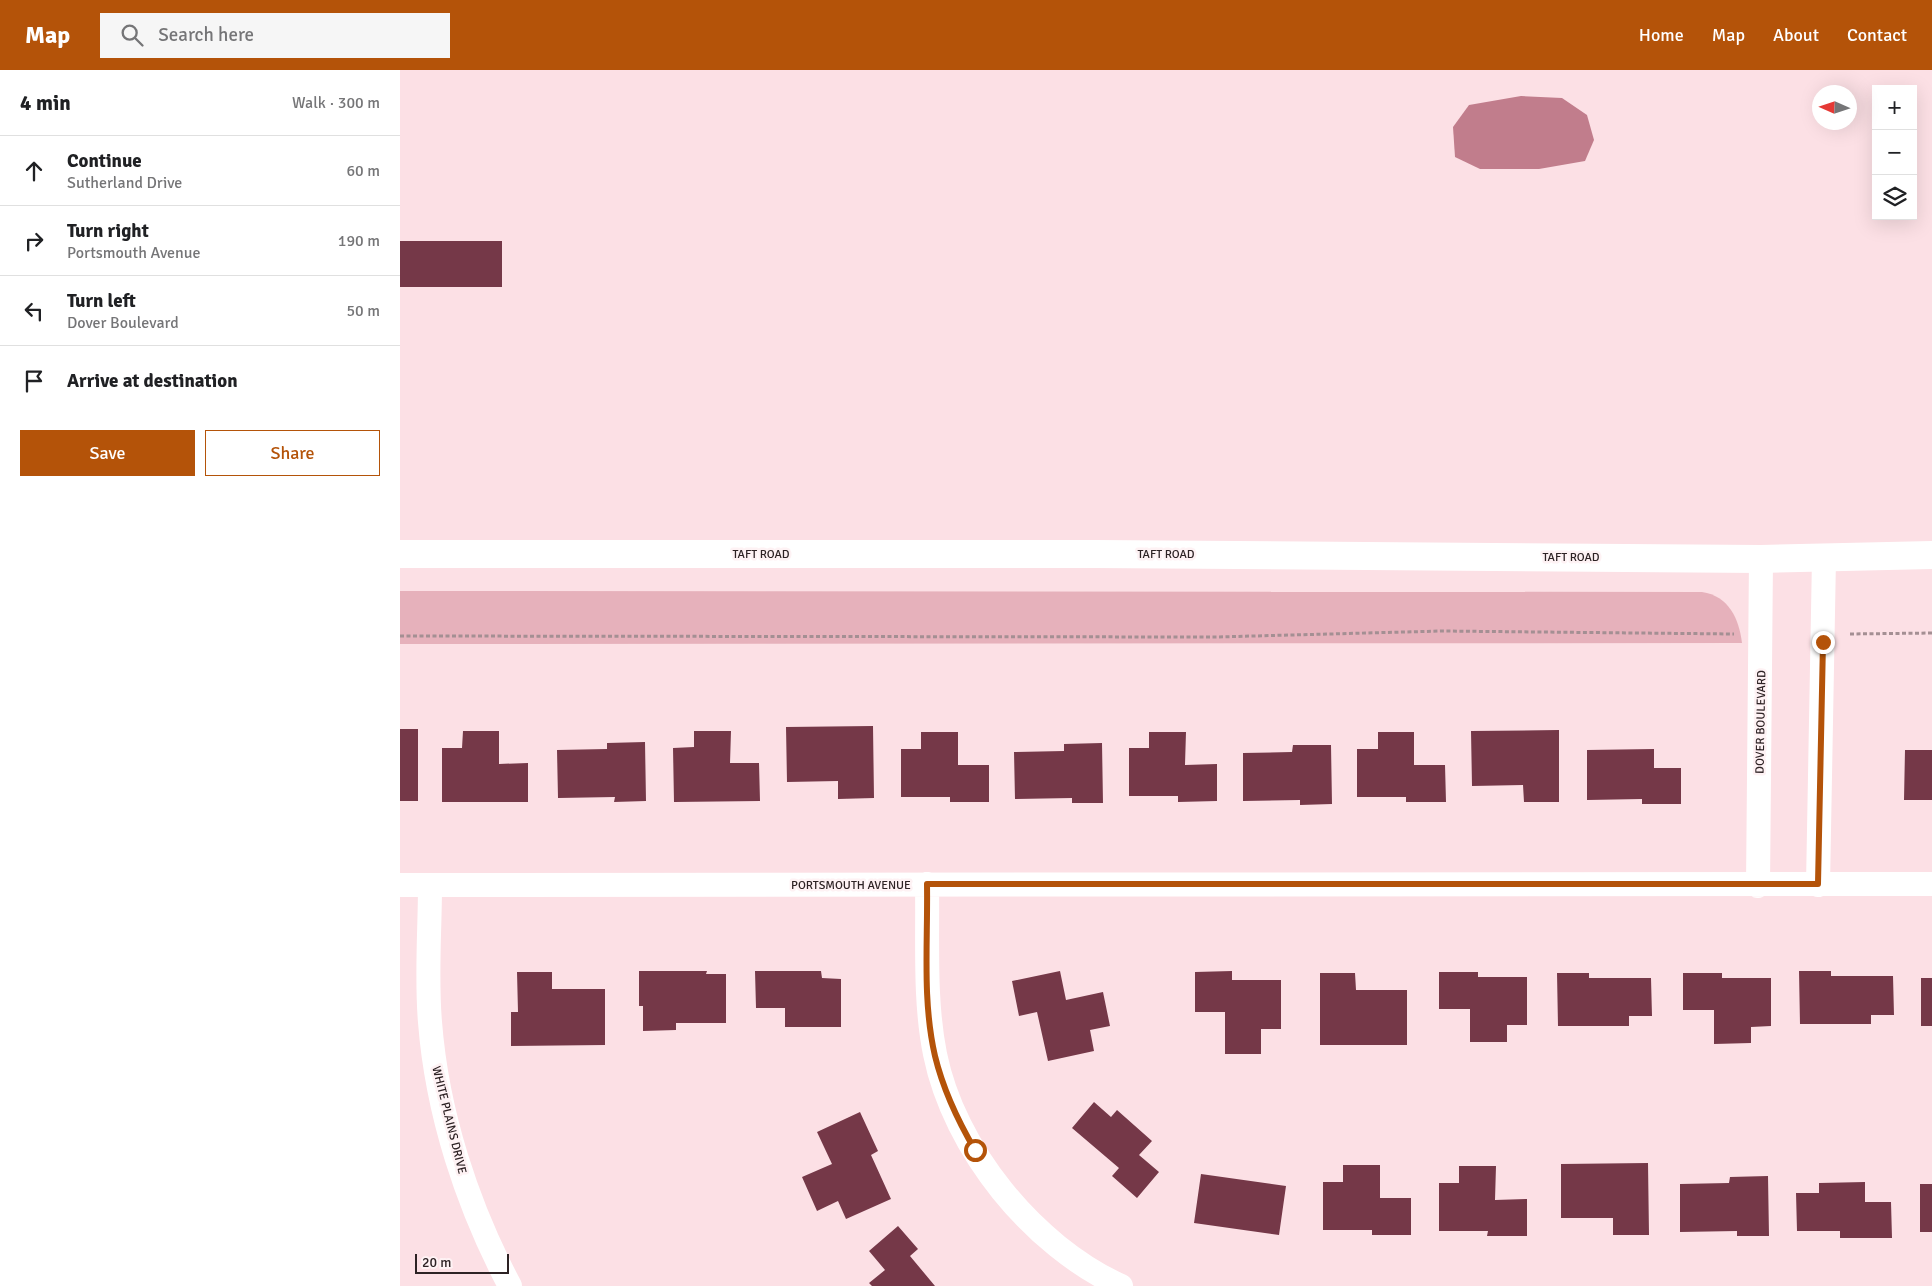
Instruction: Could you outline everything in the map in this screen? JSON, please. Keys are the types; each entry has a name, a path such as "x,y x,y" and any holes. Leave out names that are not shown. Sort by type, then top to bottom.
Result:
{"street":[{"name":"TAFT ROAD","path":"400,554 1096,554 1761,559 1932,555"},
{"path":"1818,884 1824,558"},
{"name":"DOVER BOULEVARD","path":"1758,886 1761,559"},
{"path":"927,884 928,996 931,1029 935,1056 943,1082 963,1130 1003,1192 1041,1232 1082,1264 1120,1286"},
{"name":"PORTSMOUTH AVENUE","path":"400,885 1758,886 1932,884"},
{"name":"WHITE PLAINS DRIVE","path":"430,885 430,1021 436,1072 447,1121 468,1193 487,1243 510,1286"}],"path":[{"path":"400,636 1216,637 1442,631 1739,634"},
{"path":"1848,634 1932,633"}],"shaded area":[{"path":"1521,96 1562,98 1587,115 1594,140 1585,161 1539,169 1480,169 1455,157 1453,127 1469,105"},
{"path":"400,591 1702,592 1719,598 1731,610 1741,634 1742,643 400,644"}],"building":[{"path":"400,241 502,241 502,287 400,287"},
{"path":"873,726 874,798 838,799 838,781 787,782 786,727"},
{"path":"400,729 418,729 418,801 400,801"},
{"path":"1559,730 1559,802 1524,802 1523,785 1472,786 1471,731"},
{"path":"463,731 499,731 499,764 528,763 528,802 442,802 442,748 462,748"},
{"path":"694,731 731,731 730,763 759,763 760,801 674,802 673,748 694,747"},
{"path":"921,732 958,732 958,765 989,765 989,802 950,802 950,797 901,797 901,749 921,749"},
{"path":"1149,732 1186,732 1185,765 1217,764 1217,801 1178,802 1178,796 1129,796 1129,748 1149,748"},
{"path":"1378,732 1414,732 1414,765 1445,765 1446,802 1406,802 1406,797 1357,797 1357,749 1378,749"},
{"path":"645,742 646,801 614,802 615,797 558,798 557,750 607,749 607,743"},
{"path":"1102,743 1103,803 1072,803 1072,798 1015,799 1014,752 1064,751 1064,744"},
{"path":"1293,745 1331,745 1332,804 1300,805 1300,800 1243,801 1243,753 1292,752"},
{"path":"1654,749 1654,768 1681,768 1681,804 1642,804 1642,799 1587,800 1587,750"},
{"path":"1905,750 1932,750 1932,800 1904,800"},
{"path":"639,971 707,971 706,974 726,974 726,1023 676,1023 676,1030 643,1031 643,1006 639,1006"},
{"path":"755,971 821,971 822,978 841,979 841,1027 785,1027 785,1008 756,1008"},
{"path":"1060,971 1066,1000 1103,992 1110,1026 1090,1030 1094,1051 1048,1061 1037,1012 1019,1016 1012,981"},
{"path":"1232,971 1232,980 1281,980 1281,1029 1261,1029 1261,1054 1225,1054 1225,1012 1195,1012 1195,972"},
{"path":"1799,971 1831,971 1831,976 1893,976 1894,1015 1871,1015 1871,1024 1800,1024"},
{"path":"517,972 552,972 552,989 605,989 605,1045 511,1046 511,1012 518,1012"},
{"path":"1439,972 1478,972 1478,977 1527,977 1527,1025 1507,1025 1507,1042 1470,1042 1470,1009 1439,1009"},
{"path":"1320,973 1355,973 1356,990 1407,990 1407,1045 1320,1045"},
{"path":"1557,973 1589,973 1589,978 1651,978 1652,1016 1629,1016 1629,1026 1558,1026"},
{"path":"1683,973 1722,973 1722,978 1771,978 1771,1026 1751,1027 1751,1043 1714,1044 1714,1010 1683,1010"},
{"path":"1921,978 1932,978 1932,1026 1921,1026"},
{"path":"1094,1102 1111,1117 1117,1110 1152,1141 1139,1155 1159,1172 1137,1198 1112,1176 1119,1168 1072,1128"},
{"path":"860,1112 878,1151 871,1155 891,1199 846,1219 838,1201 817,1211 802,1177 832,1164 817,1132"},
{"path":"1648,1163 1649,1235 1613,1235 1613,1218 1561,1218 1561,1164"},
{"path":"1343,1165 1380,1165 1380,1198 1411,1198 1411,1235 1372,1235 1372,1230 1323,1230 1323,1182 1343,1182"},
{"path":"1459,1166 1496,1166 1495,1200 1527,1199 1527,1236 1487,1236 1488,1231 1439,1231 1439,1183 1459,1183"},
{"path":"1201,1174 1286,1186 1279,1235 1194,1223"},
{"path":"1768,1176 1769,1236 1737,1236 1737,1231 1680,1232 1680,1184 1729,1183 1730,1177"},
{"path":"1865,1182 1865,1202 1891,1202 1892,1238 1840,1238 1840,1231 1797,1231 1796,1193 1819,1193 1819,1183"},
{"path":"1920,1184 1932,1184 1932,1232 1920,1232"},
{"path":"898,1226 918,1249 910,1256 935,1286 872,1286 869,1283 885,1270 869,1251"}],"route":[{"path":"975,1150 953,1108 935,1056 928,996 927,884 1758,886 1818,884 1823,642"}]}
